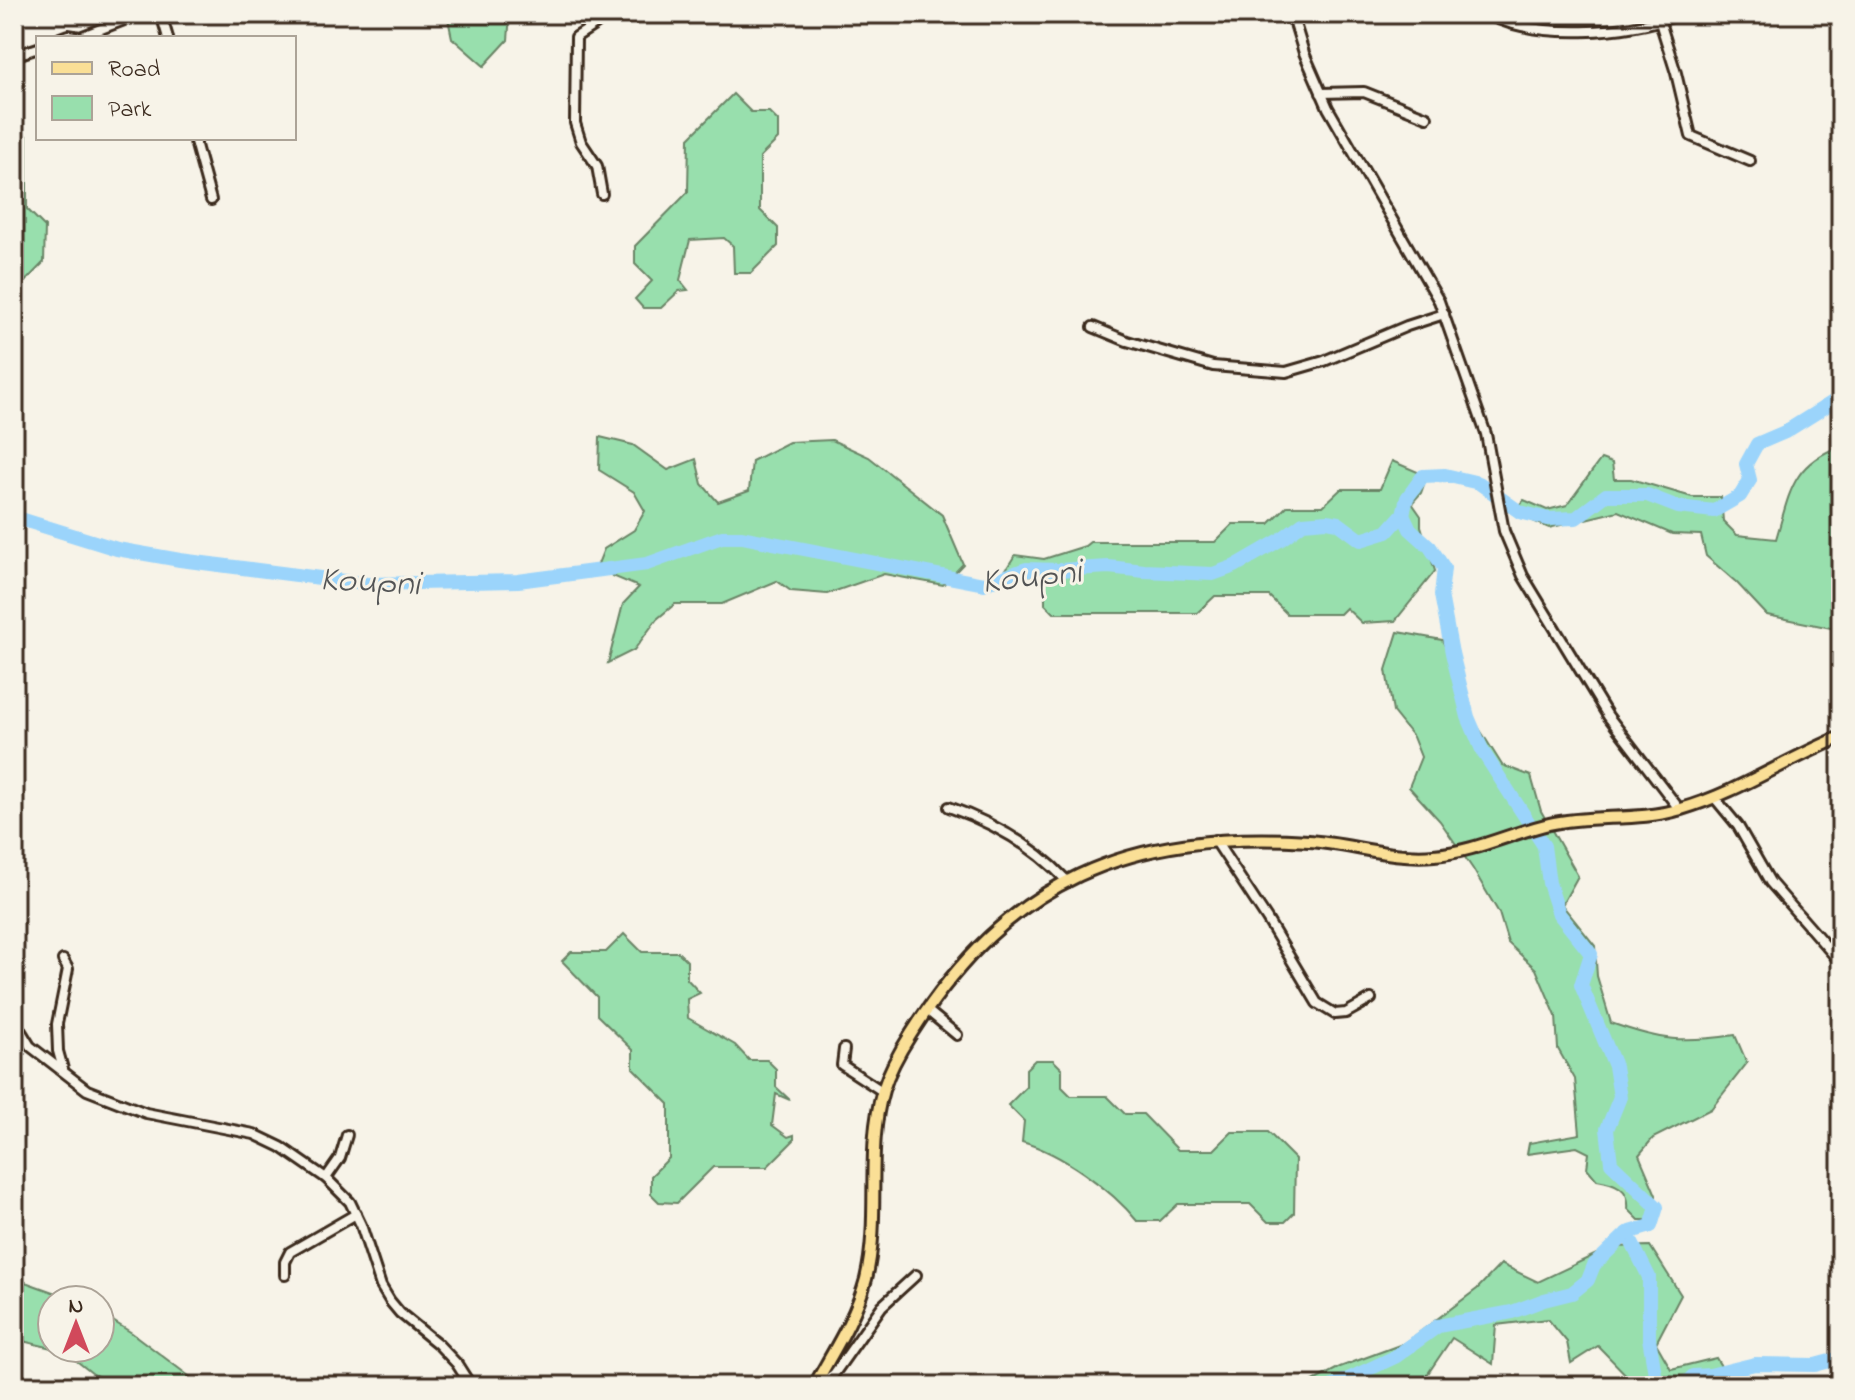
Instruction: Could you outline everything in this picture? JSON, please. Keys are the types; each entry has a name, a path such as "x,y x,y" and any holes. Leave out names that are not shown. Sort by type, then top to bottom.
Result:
{"main road":[{"path":"816,1386 843,1334 866,1278 876,1130 882,1091 900,1052 954,975 1001,924 1024,906 1067,881 1135,854 1165,846 1253,838 1314,841 1412,856 1434,855 1481,846 1545,825 1661,814 1714,797 1841,737"}],"street":[{"path":"83,36 140,14"},
{"path":"161,14 167,36"},
{"path":"597,14 596,24 576,37 575,123 581,142 597,166 602,194"},
{"path":"1292,14 1321,93 1426,274 1444,314 1486,434 1497,500 1513,554 1608,716 1680,810"},
{"path":"1486,14 1517,27 1574,32 1660,22 1681,14"},
{"path":"1660,22 1691,136 1750,161"},
{"path":"14,56 36,49"},
{"path":"1321,93 1364,92 1427,117"},
{"path":"195,140 211,200"},
{"path":"1093,327 1127,341 1213,366 1286,372 1324,361 1444,314"},
{"path":"1714,797 1738,826 1770,882 1841,963"},
{"path":"949,807 996,826 1032,850 1067,881"},
{"path":"1215,840 1317,1003 1335,1014 1346,1013 1371,999"},
{"path":"63,960 68,969 57,1024 63,1069"},
{"path":"928,1011 957,1035"},
{"path":"14,1020 30,1046 87,1090 146,1113 254,1134 281,1147 326,1178 350,1202 381,1286 390,1301 438,1344 457,1364 471,1386"},
{"path":"844,1049 842,1065 882,1091"},
{"path":"326,1178 340,1158 347,1135"},
{"path":"285,1275 285,1262 290,1252 356,1214"},
{"path":"816,1386 834,1374 882,1306 916,1275"}],"green space":[{"path":"447,14 510,14 508,40 484,66 452,38"},
{"path":"733,94 751,112 769,112 778,121 778,139 760,157 760,210 778,228 778,246 751,273 734,273 733,246 724,238 690,240 680,280 688,290 679,291 661,308 643,308 635,299 652,281 635,264 635,246 688,192 689,138"},
{"path":"14,124 27,137 27,209 45,227 44,262 14,293"},
{"path":"600,437 633,445 668,470 696,459 702,484 718,502 749,491 752,461 789,442 832,440 869,457 942,515 963,564 943,585 884,574 827,594 791,591 777,581 722,604 675,604 657,619 634,650 608,663 623,604 639,587 596,569 604,549 634,530 645,511 634,492 599,470"},
{"path":"1841,446 1841,630 1767,615 1706,556 1701,535 1672,534 1618,511 1549,528 1512,512 1524,500 1547,510 1567,505 1601,459 1612,463 1614,479 1631,479 1692,497 1721,497 1723,521 1737,535 1776,539 1790,494 1802,471 1824,453"},
{"path":"1392,461 1427,476 1421,493 1412,503 1421,516 1421,526 1435,571 1395,621 1362,623 1346,608 1340,614 1287,614 1269,596 1215,596 1197,613 1054,613 1045,604 1045,576 1003,574 1015,555 1044,559 1090,542 1215,542 1233,524 1269,524 1287,506 1323,506 1341,489 1380,489"},
{"path":"1398,632 1442,640 1465,685 1470,714 1502,765 1531,776 1541,811 1578,876 1562,905 1595,946 1597,976 1611,1023 1672,1039 1735,1035 1747,1063 1711,1109 1653,1138 1639,1155 1656,1195 1655,1220 1639,1220 1628,1209 1624,1191 1597,1180 1587,1168 1589,1153 1577,1147 1527,1154 1529,1143 1580,1134 1575,1079 1558,1049 1556,1016 1536,969 1508,943 1499,913 1473,869 1440,821 1409,787 1421,757 1413,737 1393,712 1386,670"},
{"path":"624,934 642,952 678,952 687,961 687,979 700,993 687,999 688,1018 735,1045 749,1060 767,1060 776,1069 776,1087 790,1100 776,1094 772,1125 788,1137 794,1135 794,1140 767,1167 713,1167 677,1203 659,1202 651,1194 651,1176 669,1158 669,1104 633,1068 633,1050 597,1015 597,997 562,961 571,952 606,952"},
{"path":"1035,1060 1053,1060 1062,1069 1062,1087 1071,1096 1107,1096 1125,1114 1143,1114 1178,1150 1214,1150 1232,1132 1268,1132 1295,1159 1294,1213 1285,1222 1268,1222 1250,1204 1178,1204 1160,1221 1137,1221 1114,1197 1069,1163 1022,1142 1024,1121 1008,1105 1026,1087 1026,1069"},
{"path":"1650,1246 1681,1295 1656,1343 1671,1369 1716,1358 1733,1386 1637,1386 1598,1346 1571,1363 1567,1342 1548,1319 1496,1325 1493,1364 1452,1338 1425,1378 1423,1386 1304,1386 1340,1367 1405,1343 1477,1289 1501,1264 1538,1282 1611,1247"},
{"path":"14,1278 36,1286 36,1344 14,1339"},
{"path":"116,1323 202,1386 116,1386 80,1364 116,1364"}],"waterway":[{"name":"Koupni","path":"14,517 117,549 367,584 518,581 647,564 722,537 742,537 984,584 1026,569 1109,567 1213,574 1235,566 1303,523 1338,523 1361,540 1387,532 1403,514 1407,498 1423,476 1445,475 1479,483 1520,512 1548,519 1576,518 1606,495 1647,495 1678,507 1714,511 1740,496 1750,480 1746,464 1757,444 1785,432 1833,402 1841,402"},
{"path":"1333,1386 1395,1357 1438,1326 1512,1312 1572,1293 1588,1280 1594,1265 1627,1233 1651,1226 1657,1207 1611,1163 1607,1129 1620,1097 1615,1066 1581,985 1591,954 1559,914 1549,883 1544,846 1483,752 1468,717 1441,595 1444,568 1430,547 1410,529 1403,514"},
{"path":"1627,1233 1649,1277 1649,1338 1657,1386"},
{"path":"1710,1375 1755,1364 1815,1365 1841,1358"},
{"path":"1683,1386 1693,1376 1710,1375 1720,1386"}]}
